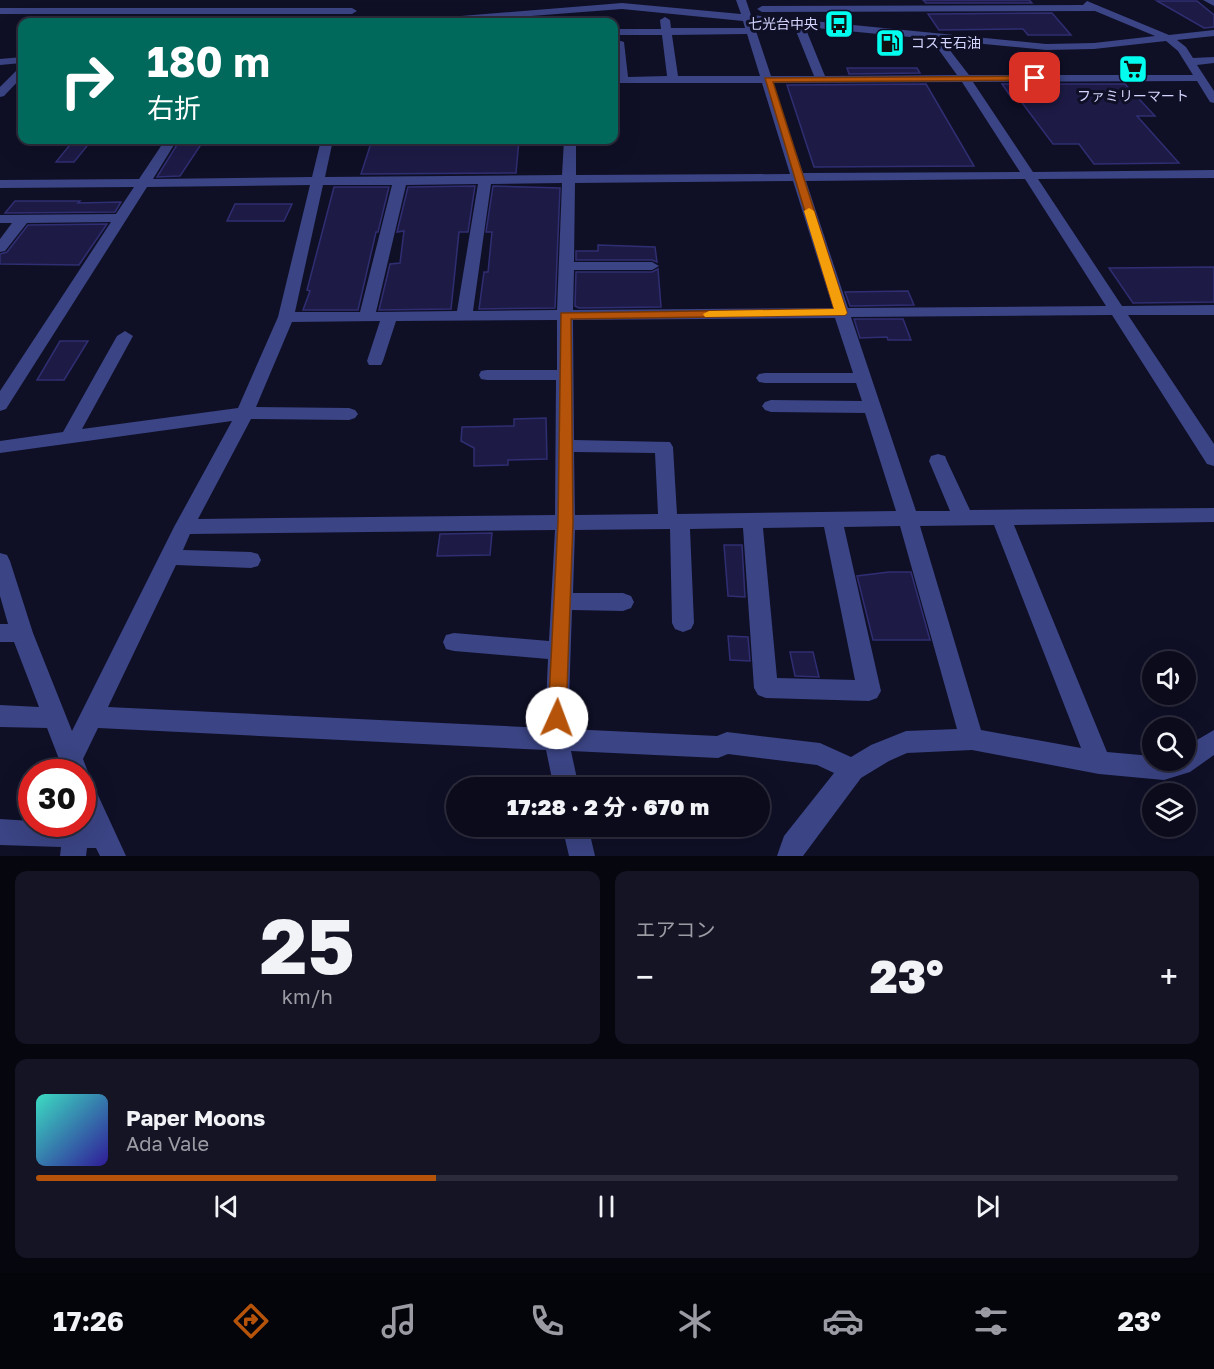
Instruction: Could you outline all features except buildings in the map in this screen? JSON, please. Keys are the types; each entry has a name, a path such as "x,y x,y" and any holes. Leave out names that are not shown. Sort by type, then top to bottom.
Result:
{"street":[{"path":"77,18 95,0"},
{"path":"252,18 264,0"},
{"path":"1079,0 1168,38 1182,49 1206,83 1214,100"},
{"path":"1208,0 1214,3"},
{"path":"518,18 573,4 622,6 665,4 923,21 1063,47 1214,33"},
{"path":"665,4 666,31 673,80"},
{"path":"0,11 257,11 354,5"},
{"path":"710,10 744,9 798,23 923,21 1096,8"},
{"path":"744,9 908,518 972,739"},
{"path":"138,18 144,11"},
{"path":"923,21 965,78 1214,459"},
{"path":"798,23 821,79"},
{"path":"618,32 751,31"},
{"path":"618,42 618,80 965,78 1206,83"},
{"path":"0,62 18,60"},
{"path":"1190,62 1214,60"},
{"path":"0,94 18,75"},
{"path":"1160,89 1206,83"},
{"path":"0,405 168,144"},
{"path":"76,759 92,717 169,557 245,412 286,317 326,144"},
{"path":"564,777 556,740 565,522 565,316 570,144"},
{"path":"0,184 1214,174"},
{"path":"367,317 400,180"},
{"path":"464,316 485,180"},
{"path":"0,219 121,218"},
{"path":"0,248 23,219"},
{"path":"566,266 652,266"},
{"path":"286,317 1214,310"},
{"path":"375,361 389,317"},
{"path":"69,437 125,336"},
{"path":"487,375 565,375"},
{"path":"765,378 862,378"},
{"path":"771,406 871,407"},
{"path":"0,447 245,412 349,414"},
{"path":"565,446 664,447 674,521 683,623"},
{"path":"939,461 963,517"},
{"path":"184,527 1214,514"},
{"path":"1001,517 1100,763"},
{"path":"752,520 766,688 869,691 832,519"},
{"path":"169,557 251,560"},
{"path":"0,561 11,633 54,718 70,759"},
{"path":"562,601 623,602"},
{"path":"454,642 560,651"},
{"path":"0,716 54,718"},
{"path":"92,717 718,747 727,743 820,754 852,770"},
{"path":"790,856 793,845 852,770 880,753 906,742 972,739 1100,763 1164,769 1181,764 1214,741"},
{"path":"0,832 74,846 108,846 96,819"},
{"path":"578,837 582,856"}],"slow traffic":[{"path":"709,314 841,313 809,211"}],"place":[{"name":"七光台中央","path":"839,24"},
{"name":"コスモ石油","path":"890,43"},
{"name":"ファミリーマート","path":"1133,69"}],"route":[{"path":"557,718 565,522 565,316 841,313 768,80 1035,78"}]}
